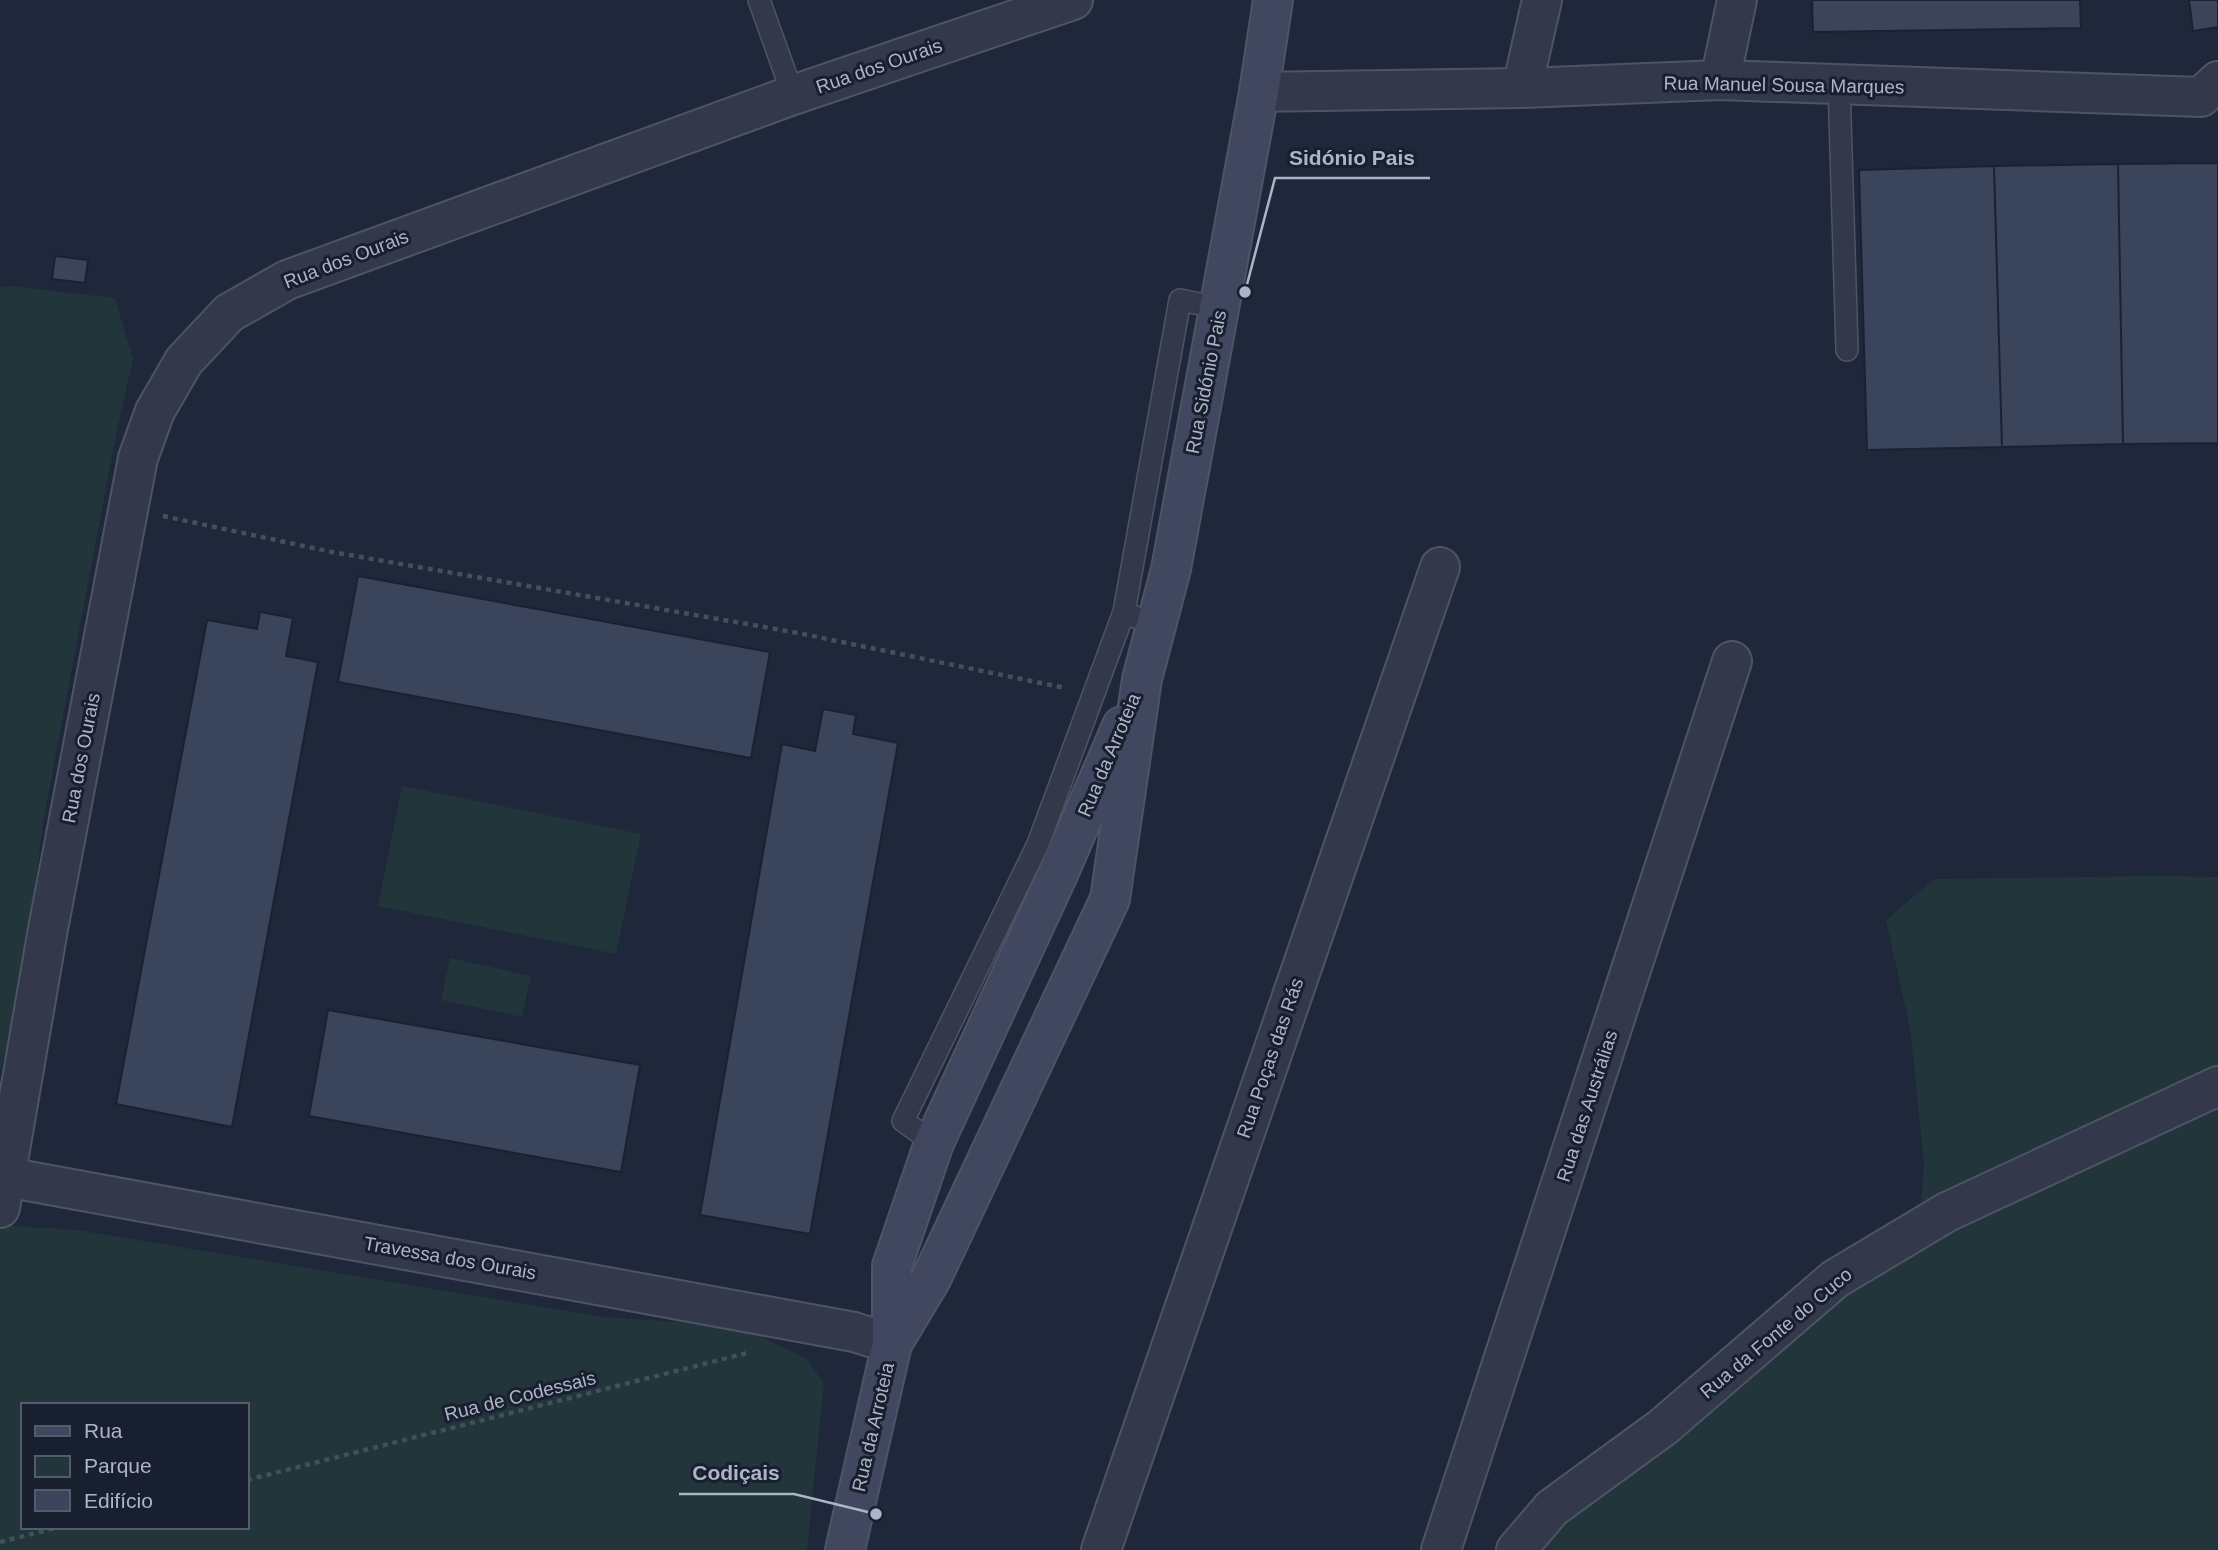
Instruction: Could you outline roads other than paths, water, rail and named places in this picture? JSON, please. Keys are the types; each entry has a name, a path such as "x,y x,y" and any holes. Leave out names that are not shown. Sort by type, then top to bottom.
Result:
{"main road":[{"name":"Rua Sidónio Pais","path":"1142,679 1140,619 1171,569 1259,92 1273,0"},
{"name":"Rua da Arroteia","path":"845,1550 892,1344 892,1266 934,1143 1059,872 1142,679"},
{"name":"Rua da Arroteia","path":"892,1344 931,1279 1110,900 1142,679"}],"street":[{"name":"Rua dos Ourais","path":"3,1192 48,929 138,458 155,411 184,360 229,313 287,280 793,95 1007,11 1073,0"},
{"path":"1522,88 1542,0"},
{"path":"1720,80 1737,0"},
{"name":"Rua Manuel Sousa Marques","path":"1259,92 1522,88 1720,80 2212,100"},
{"name":"Rua Poças das Rás","path":"1101,1550 1440,567"},
{"name":"Rua das Austrálias","path":"1441,1550 1732,661"},
{"name":"Rua da Fonte do Cuco","path":"1516,1550 1552,1508 1663,1427 1835,1279 1947,1212 2218,1086"},
{"name":"Travessa dos Ourais","path":"3,1192 854,1332 892,1344"}],"lane":[{"path":"759,0 793,95"},
{"path":"1839,84 1847,350"},
{"path":"934,1143 903,1121 1038,844 1094,695 1140,619"}],"place":[{"name":"Sidónio Pais","path":"1245,292"},
{"name":"Codiçais","path":"876,1514"}]}
